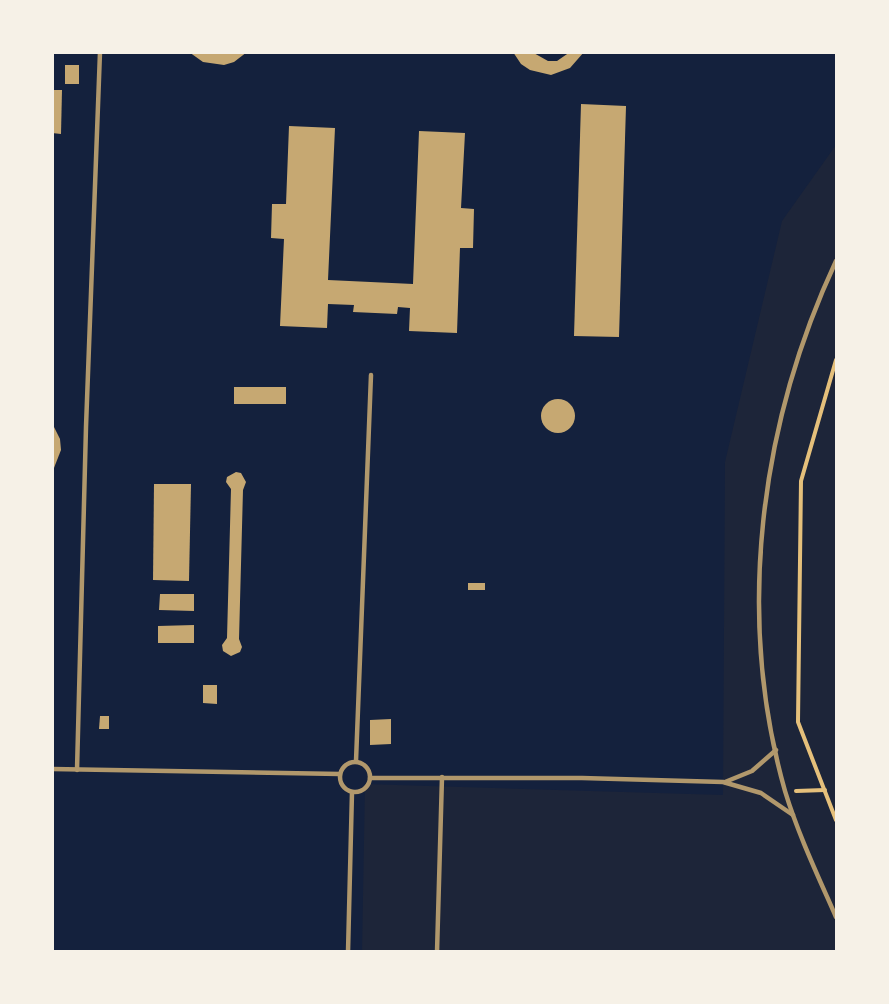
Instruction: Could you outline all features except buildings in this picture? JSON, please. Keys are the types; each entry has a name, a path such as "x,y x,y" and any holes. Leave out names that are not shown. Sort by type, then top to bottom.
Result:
{"lane":[{"path":"77,770 86,427 100,52"},
{"path":"837,261 816,303 791,377 776,435 766,494 760,554 759,614 763,673 776,750 786,791 794,816 837,917"},
{"path":"356,761 371,375"},
{"path":"723,782 752,771 776,750"},
{"path":"352,792 340,782 339,774 342,767 356,761"},
{"path":"352,792 364,789 370,778 368,770 356,761"},
{"path":"52,770 339,774"},
{"path":"370,778 442,777 723,782 761,793 794,816"},
{"path":"437,951 442,777"},
{"path":"348,951 352,792"}],"path":[{"path":"837,360 801,481 798,722 837,820"},
{"path":"786,791 825,790"}],"shaded area":[{"path":"836,145 836,951 362,952 365,784 723,795 725,462 782,221"}]}
